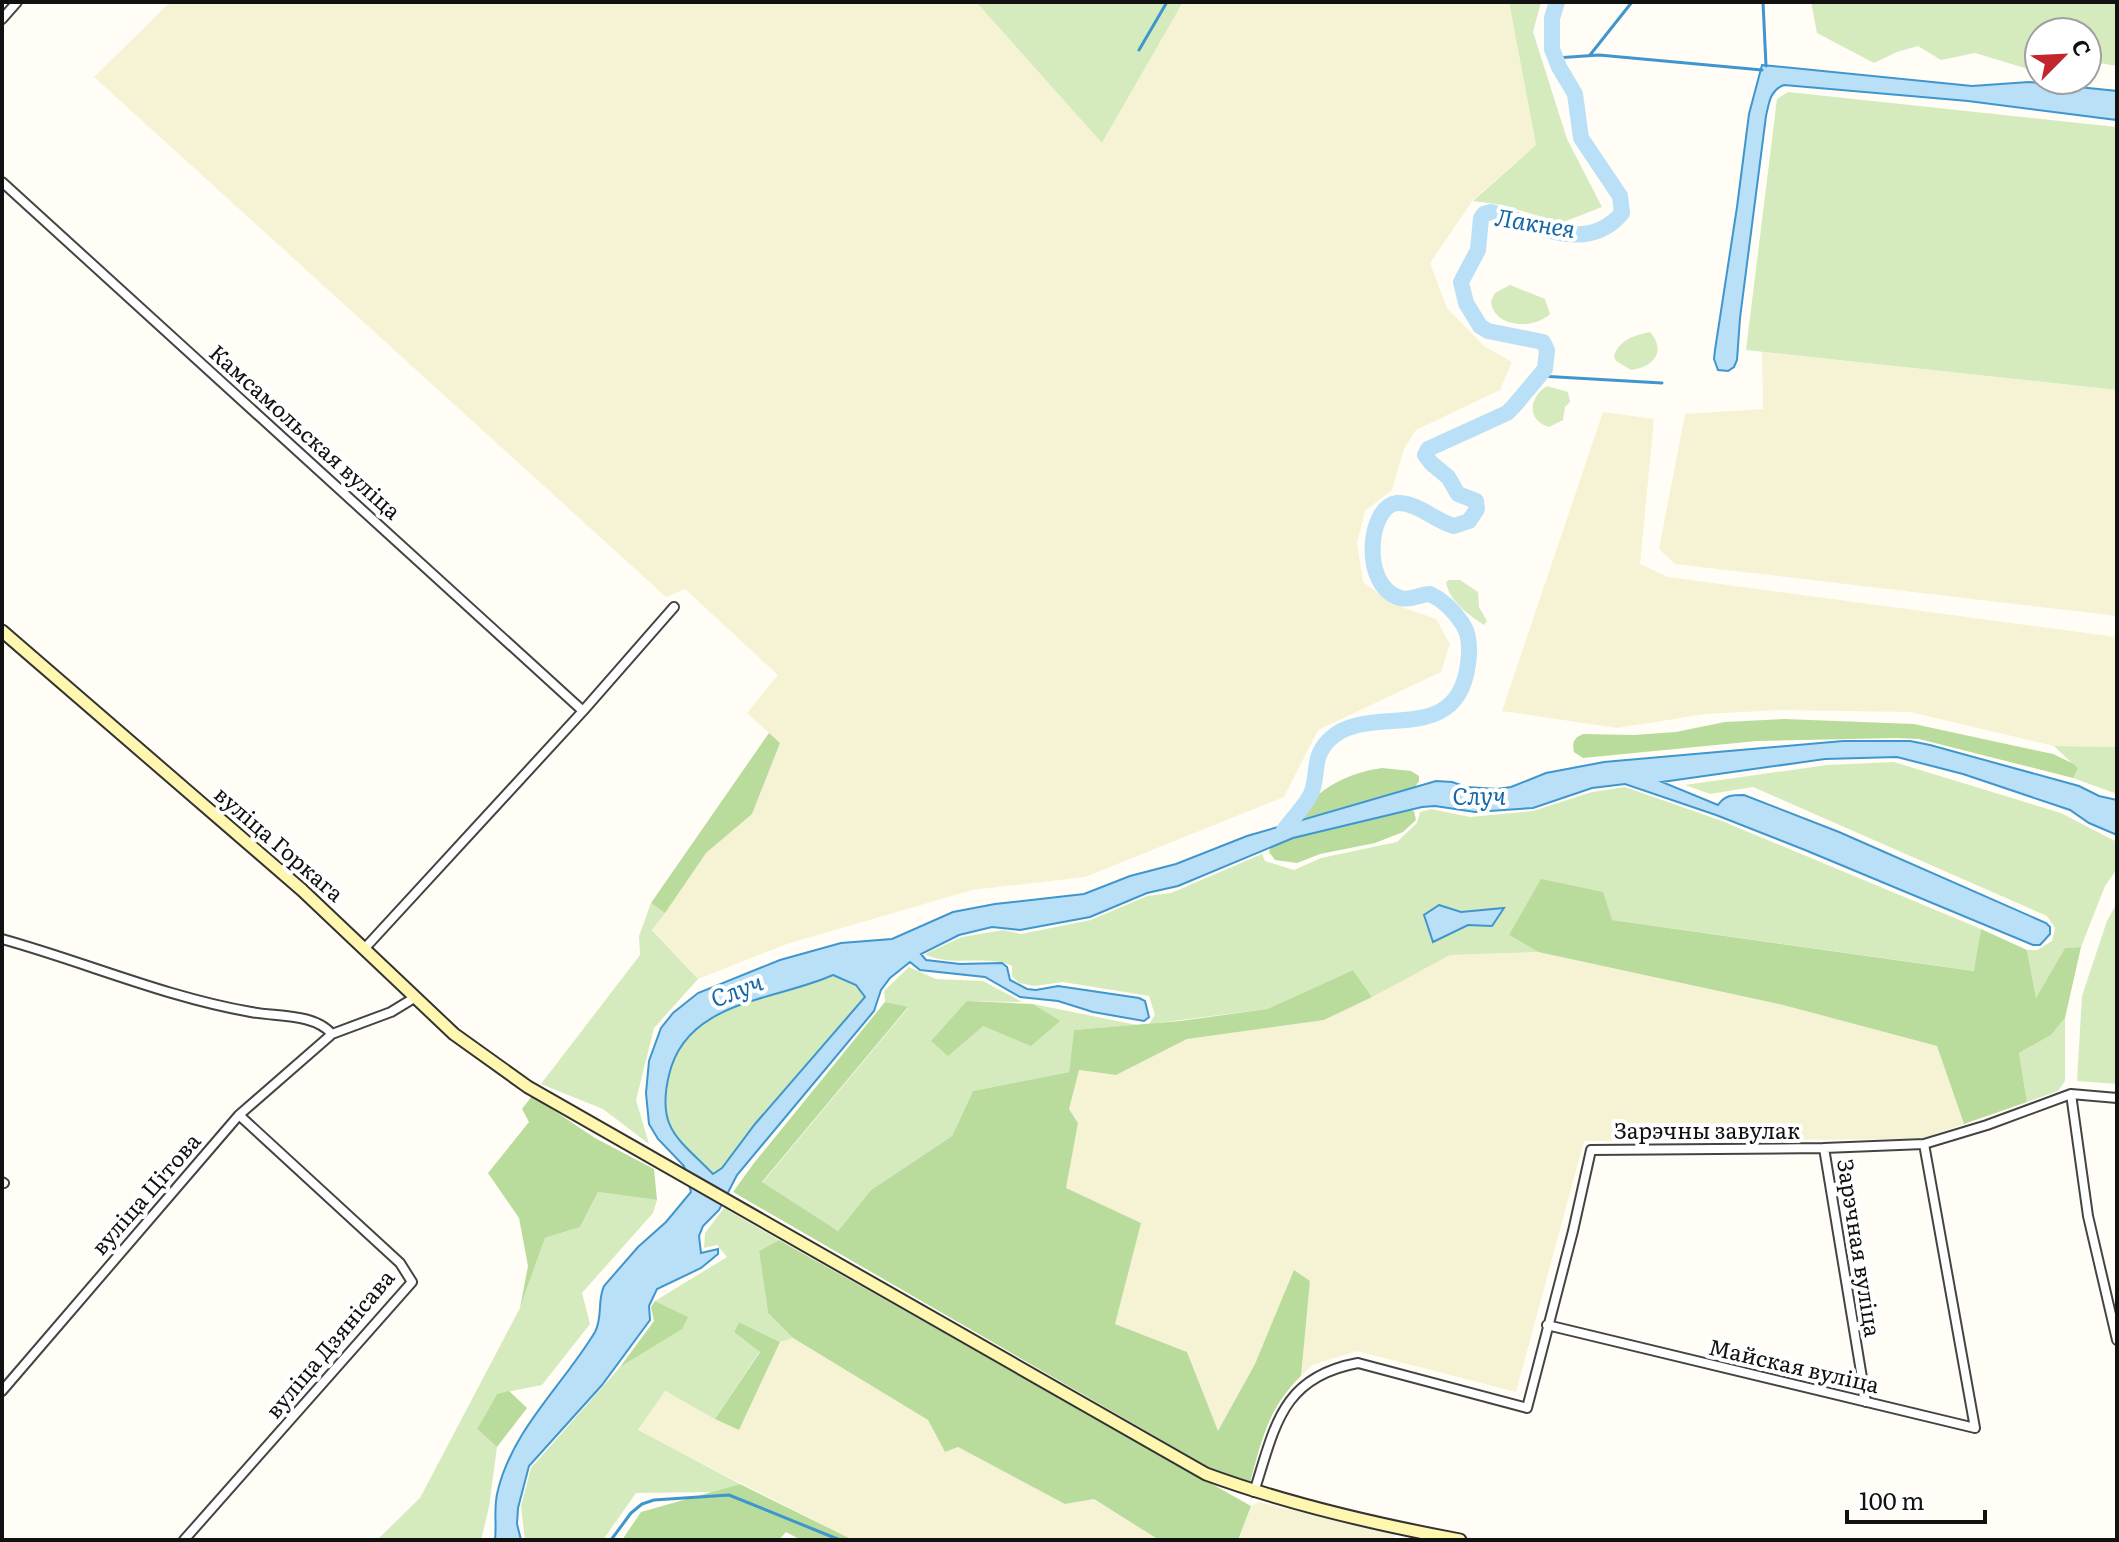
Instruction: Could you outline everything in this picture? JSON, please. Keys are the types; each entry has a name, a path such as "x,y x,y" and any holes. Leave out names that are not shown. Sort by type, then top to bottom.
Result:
{"main road":[{"name":"вуліца Горкага","path":"2,631 302,890 454,1034 528,1087 1206,1474 1254,1492 1400,1529 1460,1540"}],"street":[{"path":"2,19 17,2"},
{"name":"Камсамольская вуліца","path":"2,182 583,711"},
{"path":"365,948 583,711 674,607"},
{"path":"2,939 191,999 248,1012 312,1020 325,1026 332,1034"},
{"name":"вуліца Цітова","path":"2,1391 239,1115 332,1034 391,1012 414,998"},
{"path":"2117,1098 2071,1094 2088,1216 2117,1340"},
{"name":"Зарэчны завулак","path":"1547,1325 1591,1150 1924,1144 2071,1094"},
{"name":"вуліца Дзянісава","path":"184,1540 412,1282 400,1263 239,1115"},
{"name":"Майская вуліца","path":"1547,1325 1975,1428 1924,1144"},
{"name":"Зарэчная вуліца","path":"1824,1148 1866,1402"},
{"path":"1254,1492 1271,1438 1283,1414 1294,1393 1312,1379 1332,1368 1358,1363 1527,1408 1547,1325"}],"shaded area":[{"path":"170,2 976,2 1102,143 1183,2 1509,2 1536,145 1473,200 1430,263 1447,308 1484,346 1512,362 1500,390 1416,430 1404,449 1392,490 1365,511 1357,543 1363,582 1393,604 1436,619 1450,644 1441,672 1318,730 1284,797 1085,877 972,890 787,944 698,979 652,929 706,853 752,814 780,743 747,713 778,675 685,589 666,597 94,77"},
{"path":"1762,352 2117,390 2117,616 1675,564 1659,549 1685,414 1763,409"},
{"path":"1603,412 1654,419 1640,564 1668,577 2117,637 2117,747 2054,746 1910,712 1781,710 1706,714 1617,728 1502,711"},
{"path":"1538,952 1783,1005 1937,1046 1964,1124 1920,1139 1584,1141 1516,1392 1357,1351 1312,1365 1301,1376 1310,1281 1255,1364 1218,1432 1187,1352 1115,1324 1066,1188 1078,1123 1069,1109 1078,1070 1116,1075 1187,1039 1324,1020 1450,955"},
{"path":"793,1338 928,1420 945,1452 958,1447 1065,1504 1094,1499 1159,1540 853,1540 638,1431 664,1391 739,1430 780,1342"},
{"path":"1259,1502 1395,1534 1394,1540 1238,1540 1251,1506"}],"green space":[{"path":"976,2 1183,2 1102,143"},
{"path":"1509,2 1541,2 1533,32 1567,139 1602,207 1561,223 1503,205 1473,201 1536,145"},
{"path":"1811,2 2117,2 2117,66 2103,64 2103,16 2023,16 2023,67 1975,53 1941,60 1918,46 1874,63 1817,33"},
{"path":"1788,92 2117,127 2117,390 1746,350 1777,99"},
{"path":"1510,285 1545,299 1550,314 1534,323 1525,324 1515,324 1499,317 1491,301 1495,293"},
{"path":"1650,332 1657,346 1651,362 1631,370 1616,361 1616,350 1624,342"},
{"path":"1547,386 1568,392 1570,402 1565,407 1563,420 1549,427 1536,419 1533,408 1536,396"},
{"path":"1460,580 1478,592 1479,607 1487,621 1484,625 1455,601 1446,582"},
{"path":"1784,719 1914,724 2053,754 2078,769 2073,778 1919,739 1897,738 1757,741 1583,758 1573,749 1574,741 1583,734 1676,732 1725,722"},
{"path":"769,733 780,743 752,814 706,853 665,913 651,903"},
{"path":"2054,746 2117,747 2117,794 2073,778 2078,769"},
{"path":"1894,762 2061,813 2117,842 2117,869 2105,886 2081,947 2065,948 2036,999 2027,950 2037,950 2052,941 2055,928 2047,916 1753,787 1710,794 1685,785 1827,765"},
{"path":"1382,768 1411,771 1419,776 1419,781 1415,787 1303,819 1308,808 1324,790 1359,773"},
{"path":"1625,787 1722,821 1981,929 1975,971 1612,920 1509,935 1538,952 1450,955 1372,997 1353,970 1267,1009 1149,1024 1155,1015 1149,996 1063,982 1034,986 1019,983 1012,976 1012,966 1002,963 946,960 925,954 962,937 1003,930 1021,934 1091,920 1147,896 1171,893 1262,854 1265,861 1294,870 1321,858 1397,842 1417,823 1420,812 1431,809 1470,817 1533,811 1592,792"},
{"path":"1414,811 1416,820 1403,832 1375,843 1320,854 1297,863 1275,860 1269,852 1270,848 1293,838"},
{"path":"1541,879 1603,892 1612,920 1974,971 1981,929 2027,950 2036,998 2065,948 2081,947 2065,1018 2051,1035 2019,1053 2027,1102 1964,1124 1937,1046 1783,1005 1538,952 1509,935"},
{"path":"651,903 665,913 652,930 698,979 654,1028 636,1100 649,1144 603,1109 541,1084 640,955 639,936"},
{"path":"2117,903 2117,1084 2077,1081 2082,996 2107,921"},
{"path":"909,967 936,979 983,981 1022,1002 967,1001 983,1026 1059,1022 1033,1004 1137,1025 1074,1030 1069,1072 973,1091 952,1136 871,1190 838,1231 762,1183 908,1008 885,1002 884,991"},
{"path":"1353,970 1372,997 1324,1020 1187,1039 1116,1075 1079,1070 1069,1109 1078,1123 1066,1188 1141,1223 1115,1324 1187,1352 1218,1431 1255,1364 1294,1270 1310,1281 1301,1376 1274,1413 1250,1482 1212,1469 733,1192 885,1002 908,1007 762,1182 838,1231 871,1190 952,1136 973,1091 1069,1072 1074,1030 1180,1021 1267,1009"},
{"path":"833,975 856,985 865,996 713,1175 681,1142 668,1121 665,1094 678,1051 693,1032 713,1018 760,998"},
{"path":"967,1001 1033,1004 1060,1021 1031,1046 983,1026 948,1056 931,1041"},
{"path":"2065,1018 2065,1081 2058,1091 2027,1102 2019,1053 2051,1035"},
{"path":"532,1096 595,1138 654,1169 657,1200 598,1192 580,1227 545,1238 520,1308 528,1266 519,1218 488,1173 529,1122 522,1109"},
{"path":"598,1192 657,1200 653,1213 582,1293 590,1324 542,1385 497,1394 477,1429 497,1447 481,1540 377,1540 420,1498 520,1308 545,1238 580,1227"},
{"path":"724,1208 779,1240 759,1251 768,1313 793,1338 780,1342 739,1322 734,1332 760,1351 715,1419 665,1391 638,1430 740,1484 712,1492 636,1493 603,1540 525,1540 521,1506 531,1468 620,1367 682,1328 687,1317 655,1301 727,1257 717,1245 704,1248 705,1233"},
{"path":"779,1240 1251,1506 1238,1540 1159,1540 1094,1499 1065,1504 958,1447 945,1452 928,1420 793,1338 768,1313 759,1251"},
{"path":"655,1301 688,1317 682,1329 620,1367 654,1321 651,1307"},
{"path":"739,1322 780,1342 739,1430 715,1419 760,1352 734,1332"},
{"path":"509,1391 527,1408 497,1447 477,1429 497,1394"},
{"path":"740,1484 853,1540 801,1540 786,1532 779,1540 622,1540 641,1512"}],"water":[{"path":"1762,65 1972,86 2023,82 2023,96 2103,96 2103,90 2117,91 2117,120 1968,101 1779,87 1771,98 1766,116 1737,360 1728,371 1718,370 1715,350 1749,114"},
{"name":"Случ","path":"1843,741 1910,741 2079,786 2099,796 2117,800 2117,835 2089,823 2070,810 1963,774 1897,757 1825,759 1662,782 1718,805 1729,796 1744,795 1839,832 2046,923 2050,934 2040,945 2033,945 1716,815 1625,784 1592,788 1533,808 1475,812 1422,807 1293,838 1178,886 1147,893 1090,917 1020,930 992,927 959,935 921,954 926,960 960,964 1002,963 1007,967 1010,980 1027,989 1058,986 1139,998 1145,1001 1149,1017 1144,1021 1093,1012 1058,1001 1020,997 985,977 920,970 910,962 890,978 881,990 874,1011 737,1175 719,1210 703,1226 699,1236 701,1253 718,1249 718,1254 701,1268 657,1289 649,1306 650,1320 602,1385 529,1466 518,1508 517,1524 521,1540 495,1540 495,1509 505,1468 527,1427 595,1332 604,1286 691,1192 684,1166 658,1139 649,1124 646,1093 649,1061 661,1028 673,1013 698,993 780,960 841,943 892,939 953,912 1084,894 1130,876 1176,864 1247,836 1436,781 1497,789 1511,787 1546,773 1604,762","holes":["833,975 856,985 865,997 755,1124 722,1168 713,1174 681,1142 668,1121 666,1093 679,1050 694,1031 713,1017 760,998"]},
{"path":"1439,905 1461,912 1504,908 1492,926 1468,925 1433,942 1424,915"}],"waterway":[{"path":"1139,50 1167,2"},
{"name":"Лакнея","path":"1284,830 1310,796 1320,753 1330,739 1347,728 1367,723 1430,716 1447,707 1461,690 1469,653 1465,627 1448,606 1430,594 1404,599 1387,591 1379,579 1373,547 1380,517 1387,507 1397,503 1412,505 1454,526 1469,521 1477,509 1476,501 1458,494 1448,477 1425,455 1428,449 1507,413 1545,369 1547,350 1543,342 1488,331 1480,326 1466,303 1461,282 1478,250 1481,218 1491,212 1559,233 1576,234 1592,233 1608,226 1622,213 1620,196 1581,138 1575,94 1552,49 1552,18 1557,2"},
{"path":"1590,55 1632,2"},
{"path":"1763,2 1766,66"},
{"path":"1556,58 1599,55 1762,70"},
{"path":"1540,376 1662,383"},
{"path":"611,1540 631,1513 642,1504 654,1500 729,1495 840,1540"}]}
